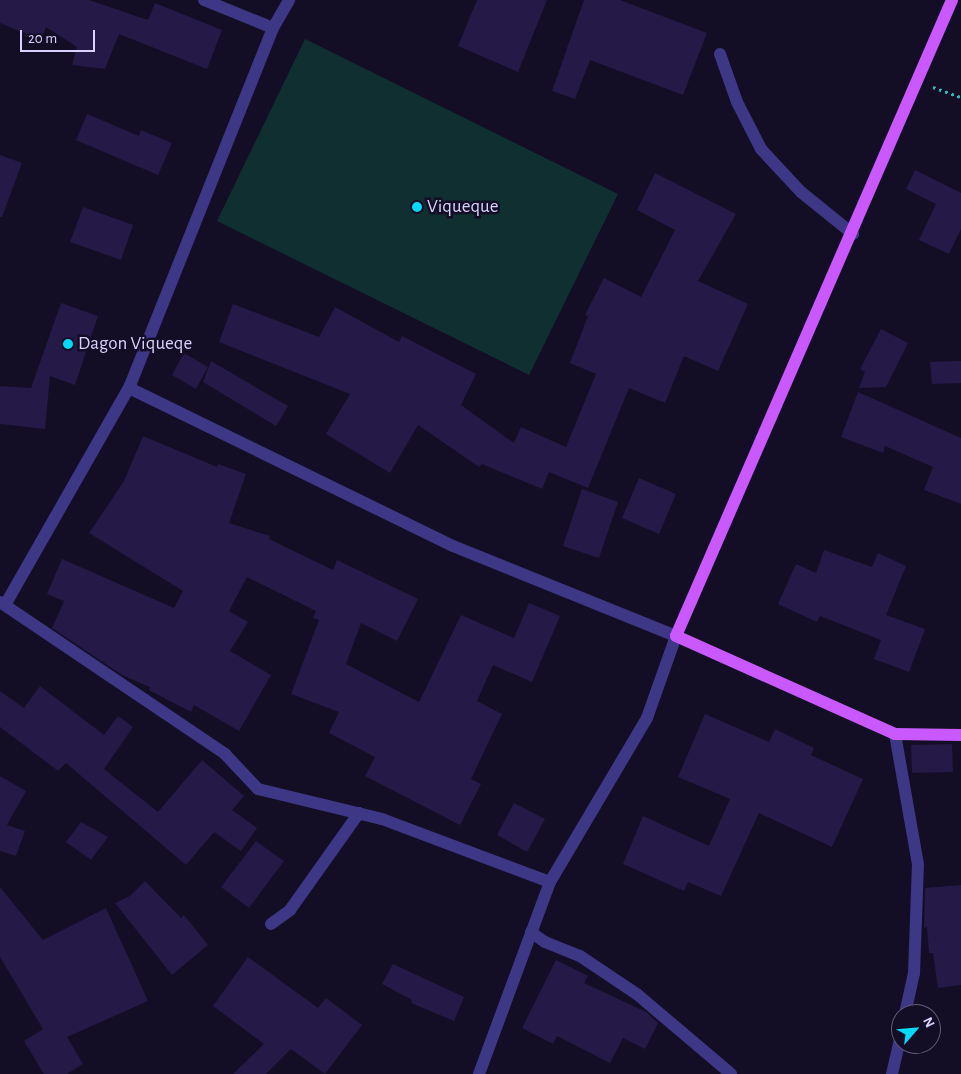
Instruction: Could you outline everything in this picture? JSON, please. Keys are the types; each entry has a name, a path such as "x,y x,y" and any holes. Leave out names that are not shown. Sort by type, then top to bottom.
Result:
{"main road":[{"path":"952,0 853,234 676,636 895,734 961,735"}],"street":[{"path":"204,0 273,28"},
{"path":"289,0 273,28 129,388 3,604 225,754 258,790 382,819 550,882"},
{"path":"720,54 737,102 761,149 801,192 853,234"},
{"path":"129,388 453,546 676,636 647,718 550,882 479,1074"},
{"path":"895,734 918,864 914,891 914,973 907,1004"},
{"path":"271,924 290,910 358,813"},
{"path":"531,932 545,942 580,956 638,995 731,1074"},
{"path":"892,1074 897,1054"}],"path":[{"path":"918,82 961,97"}],"green space":[{"name":"Viqueque","path":"305,39 618,194 529,375 217,221"}],"building":[{"path":"0,0 89,0 148,20 155,3 222,30 207,69 119,34 105,69 72,65 77,47 46,27 41,40 0,23"},
{"path":"477,0 547,0 518,72 458,46"},
{"path":"584,0 620,0 707,33 683,95 590,60 575,99 552,91"},
{"path":"87,114 139,136 141,130 172,143 158,175 76,140"},
{"path":"0,155 22,163 2,217 0,217"},
{"path":"915,170 961,193 961,229 949,254 919,240 936,204 906,189"},
{"path":"655,173 736,214 698,281 748,304 718,371 684,356 665,403 629,388 588,488 549,472 542,489 482,464 479,467 418,425 390,473 326,434 350,394 219,342 233,304 319,337 335,307 399,342 402,336 476,374 461,405 514,443 521,427 566,447 596,374 570,363 588,316 585,315 604,278 641,297 675,230 637,210"},
{"path":"83,207 133,225 121,260 70,242"},
{"path":"61,303 98,316 75,385 50,376 45,429 0,424 0,386 31,388"},
{"path":"881,329 908,343 886,387 859,388 865,372 860,369"},
{"path":"184,353 208,367 196,389 172,375"},
{"path":"211,361 288,406 276,426 203,382"},
{"path":"961,361 961,383 932,384 930,362"},
{"path":"858,392 961,438 961,504 924,490 933,467 885,446 883,453 841,437"},
{"path":"143,436 217,467 218,464 246,474 229,523 270,536 269,539 333,570 337,560 418,599 397,641 361,623 346,664 419,702 461,615 514,638 529,603 560,616 532,682 493,665 477,701 502,714 471,779 481,784 460,825 365,776 375,757 329,733 339,712 291,694 319,620 313,618 316,611 247,577 229,611 248,622 230,651 271,675 239,731 194,705 191,712 149,690 150,687 122,675 52,628 64,601 47,594 62,559 174,608 183,591 89,533 124,481"},
{"path":"639,478 676,494 659,534 622,518"},
{"path":"582,489 618,502 599,558 563,546"},
{"path":"824,550 872,567 878,553 906,566 886,615 925,629 909,672 874,659 881,640 820,616 817,622 778,604 796,564 816,573"},
{"path":"40,686 104,735 118,716 133,727 104,769 158,812 202,760 244,796 232,810 257,828 241,851 214,832 186,865 66,763 58,771 0,727 0,691 24,708"},
{"path":"705,714 769,742 775,729 814,748 811,755 863,779 832,847 759,813 721,896 688,882 684,891 623,864 643,816 709,846 730,799 678,777"},
{"path":"952,744 953,772 912,773 911,745"},
{"path":"0,776 26,791 7,825 25,831 16,856 0,851"},
{"path":"514,803 545,819 527,852 497,835"},
{"path":"81,822 108,837 91,860 66,842"},
{"path":"256,841 284,861 249,908 221,887"},
{"path":"145,881 181,918 184,915 208,945 172,975 115,903 130,896"},
{"path":"961,885 961,985 938,988 933,953 929,953 927,927 924,928 925,888"},
{"path":"0,887 43,940 106,908 148,1001 67,1037 83,1064 67,1074 44,1074 24,1041 43,1029 0,957"},
{"path":"248,957 318,1008 326,998 362,1025 325,1074 291,1049 266,1074 233,1074 264,1044 213,1006"},
{"path":"556,960 588,976 584,983 646,1012 658,1023 645,1049 623,1038 610,1063 557,1036 553,1044 522,1028"},
{"path":"393,964 464,997 454,1021 411,1003 412,1000 382,984"}],"place":[{"name":"Viqueque","path":"417,207"},
{"name":"Dagon Viqueqe","path":"68,344"}]}
